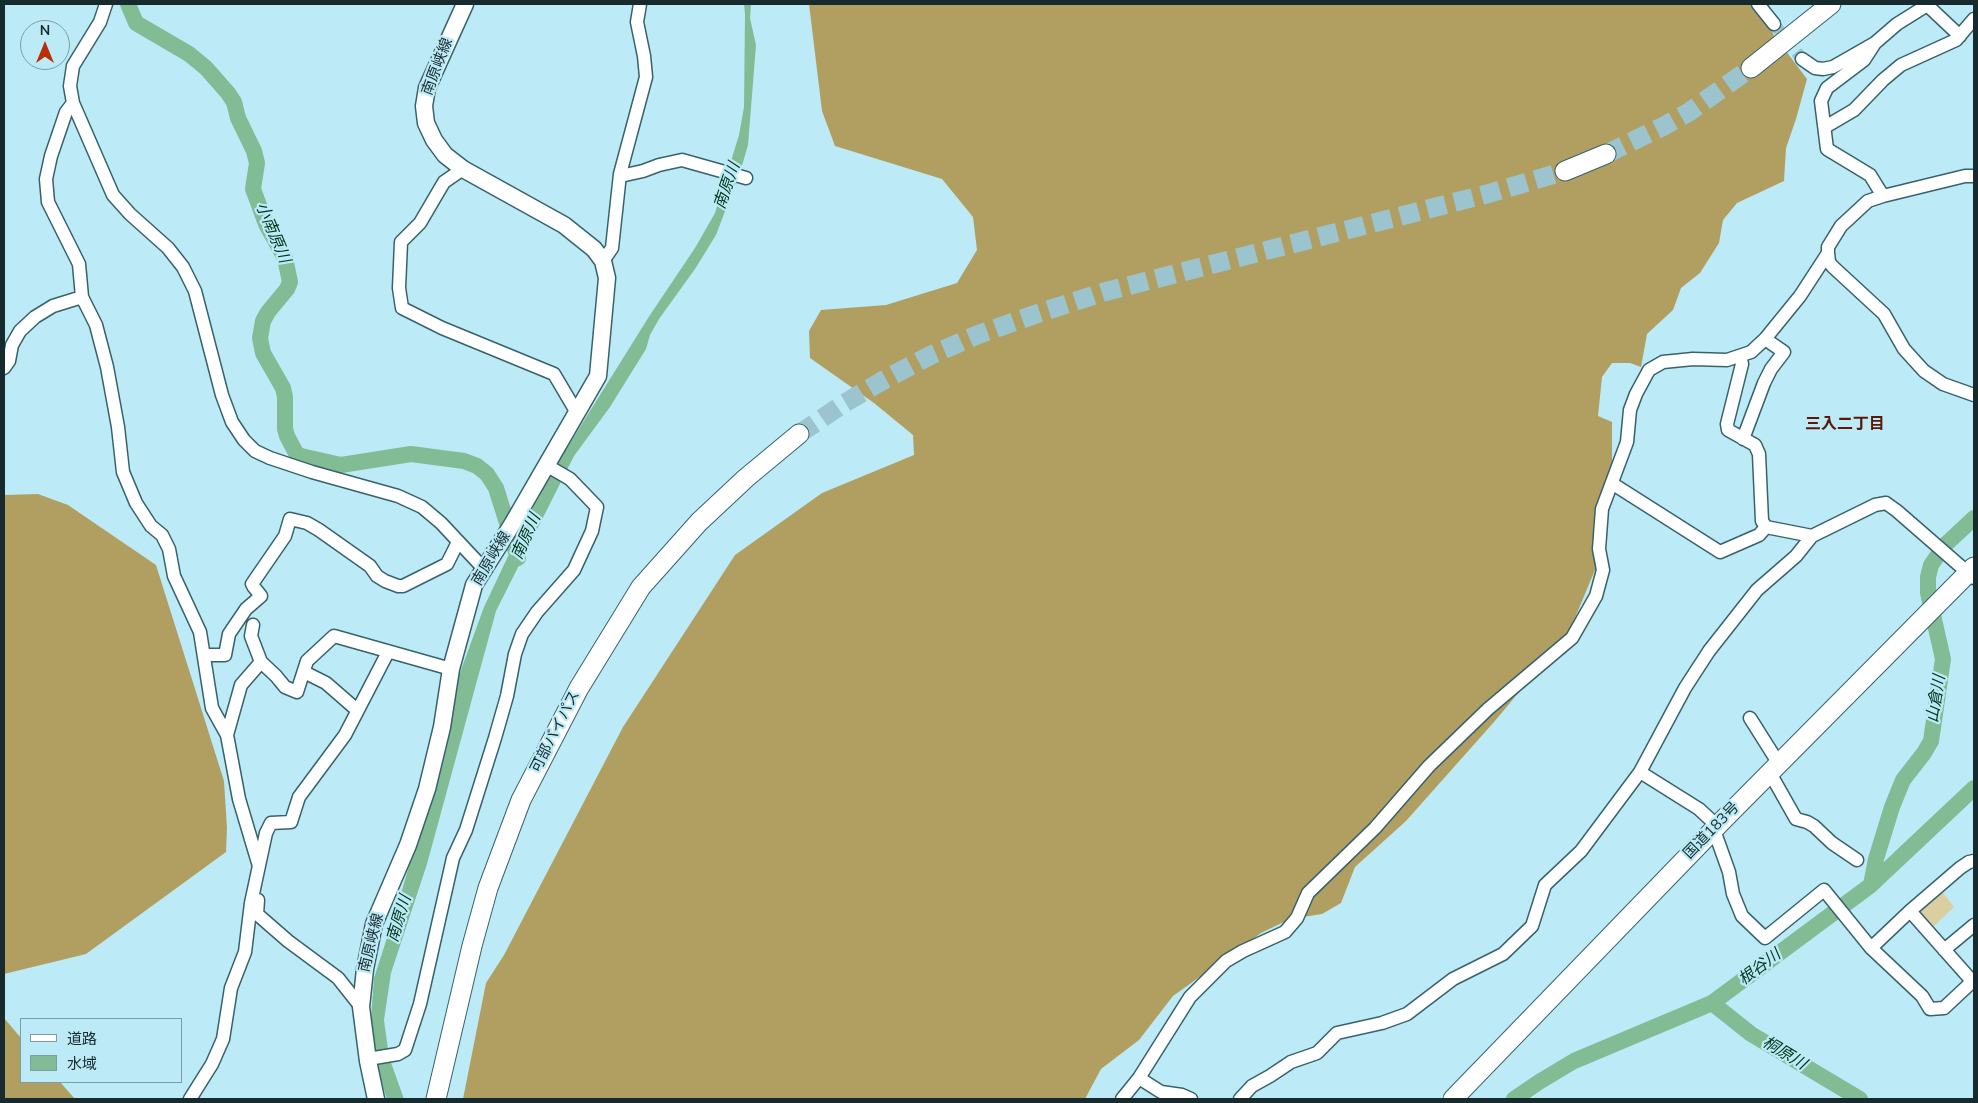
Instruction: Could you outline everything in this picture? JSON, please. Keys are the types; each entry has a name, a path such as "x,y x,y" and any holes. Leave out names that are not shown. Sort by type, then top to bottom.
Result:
{"highway":[{"path":"1751,68 1831,4"},
{"path":"1565,171 1606,154"},
{"name":"可部バイパス","path":"436,1099 472,946 488,888 521,800 579,688 642,587 700,522 746,478 799,434"},
{"name":"国道183号","path":"1453,1099 1774,768 1932,609 1972,572"}],"main road":[{"name":"南原峡線","path":"376,1099 371,1059 360,1007 374,924 408,845 427,789 442,727 451,669 461,626 474,585 548,467 598,376 608,278 603,261 594,249 564,225 463,169 445,155 434,140 426,123 424,106 426,88 465,4"}],"street":[{"path":"106,4 100,22 73,66 70,86 73,103 114,195 130,214 168,248 183,267 195,292 232,422 244,440 255,451 270,458 398,496 428,512 441,523 485,570"},
{"path":"603,261 612,248 620,174 646,77 637,22 640,4"},
{"path":"1758,4 1774,24"},
{"path":"1802,59 1814,68 1833,67 1875,43 1897,24 1928,5 1960,36"},
{"path":"1825,127 1854,110 1882,80 1901,65 1956,40 1974,19"},
{"path":"1875,43 1864,60 1827,88 1821,101 1827,149 1870,175 1883,196"},
{"path":"73,103 66,112 46,179 48,202 79,264 82,297 96,325 107,367 118,427 123,472 136,502 151,526 162,534 169,550 174,576 197,625 204,655 212,708 227,735 239,800 259,866"},
{"path":"620,174 625,175 643,171 682,160 724,170 746,178"},
{"path":"463,169 444,182 420,223 401,242 399,288 402,308 442,328 554,374 577,413"},
{"path":"1974,176 1965,176 1868,201 1841,226 1828,246 1829,262 1832,266 1884,314 1904,349 1924,370 1943,384 1974,395"},
{"path":"1122,1099 1140,1078 1190,997 1226,961 1285,932 1297,918 1308,893 1375,828 1428,766 1488,709 1572,638 1599,588 1603,570 1599,550 1602,509 1613,484 1627,442 1630,410 1649,370 1663,362 1693,359 1727,360 1751,352 1765,339 1800,296 1828,253"},
{"path":"4,368 9,360 12,345 16,338 35,317 53,306 82,297"},
{"path":"1743,439 1764,383 1771,369 1784,352 1765,339"},
{"path":"1740,356 1742,364 1727,424 1728,430 1755,445 1759,454 1762,521 1766,527 1812,536"},
{"path":"371,1059 398,1054 405,1050 420,1004 453,858 466,830 492,747 507,696 515,654 522,634 537,612 574,570 592,531 596,507 586,494 570,479 548,467"},
{"path":"1613,484 1720,552 1759,534 1766,527"},
{"path":"1240,1099 1252,1086 1291,1062 1317,1053 1337,1033 1382,1023 1407,1014 1453,980 1502,954 1532,926 1545,885 1581,851 1640,772 1681,695 1709,651 1757,590 1796,556 1812,536 1875,505 1886,503 1937,547 1972,572"},
{"path":"204,655 225,655 229,634 246,609 261,596 252,585 285,536 290,519 307,523 319,530 370,566 377,576 398,586 403,586 447,564 458,542"},
{"path":"253,625 251,636 260,662 285,687 297,692 307,661 334,636 451,669"},
{"path":"190,1099 212,1064 224,1039 231,988 245,952 266,833 271,823 292,822 299,797 345,736 388,652"},
{"path":"227,735 241,685 260,662"},
{"path":"304,672 326,683 357,710"},
{"path":"1750,718 1796,819 1814,826 1857,860"},
{"path":"1640,772 1699,809 1713,822 1729,872 1733,894 1742,916 1765,938 1824,890 1871,948 1922,996 1930,1009 1944,1008 1973,981 1910,911"},
{"path":"1871,948 1960,868 1974,861"},
{"path":"256,884 258,887 258,914 288,941 338,978 360,1007"},
{"path":"1944,950 1974,925"},
{"path":"1140,1078 1161,1092 1182,1095 1191,1099"}],"shaded area":[{"path":"809,4 1769,4 1773,34 1807,79 1786,148 1784,181 1737,203 1723,220 1719,243 1700,273 1681,288 1673,310 1647,334 1641,367 1630,363 1612,363 1602,377 1598,416 1612,422 1612,492 1600,558 1572,625 1557,647 1494,722 1406,821 1355,867 1341,903 1322,914 1290,919 1261,933 1173,996 1139,1040 1101,1069 1085,1099 463,1099 486,983 504,955 623,727 735,555 822,493 914,455 913,435 874,403 810,358 809,331 821,310 886,305 957,283 977,250 973,217 942,179 835,146 822,111"},
{"path":"38,494 68,505 156,565 224,781 227,828 226,852 86,954 4,974 4,495"},
{"path":"1941,890 1954,907 1931,929 1918,916 1919,909"},
{"path":"4,1018 20,1037 20,1083 61,1083 75,1099 4,1099"}],"water":[{"name":"南原川","path":"744,4 751,4 750,18 756,45 748,145 741,169 716,235 695,269 659,319 650,335 646,349 610,407 574,456 496,611 427,864 391,973 384,1020 389,1057 404,1099 387,1099 370,1031 374,978 399,901 434,777 457,681 484,607 521,529 560,459 650,315 695,248 715,213 739,135 744,107"}],"waterway":[{"name":"小南原川","path":"128,4 136,23 189,54 206,68 228,93 234,102 238,118 254,151 257,163 253,189 266,224 285,258 290,282 287,289 263,321 260,338 263,353 283,388 285,397 285,429 296,453 301,456 341,465 411,454 464,461 477,466 487,474 496,488 518,558"},
{"name":"山倉川","path":"1871,885 1876,859 1892,807 1903,780 1931,741 1943,659 1928,593 1928,577 1931,565 1945,545 1974,518"},
{"name":"根谷川","path":"1514,1099 1574,1061 1712,1003 1871,885 1974,788"},
{"name":"桐原川","path":"1712,1003 1751,1034 1860,1099"}],"tunnel":[{"path":"1774,24 1802,59"},
{"path":"1606,154 1689,112 1751,68"},
{"path":"799,434 843,404 929,356 977,335 1039,313 1104,292 1487,194 1565,171"}],"district":[{"name":"三入二丁目","path":"1845,425"}]}
